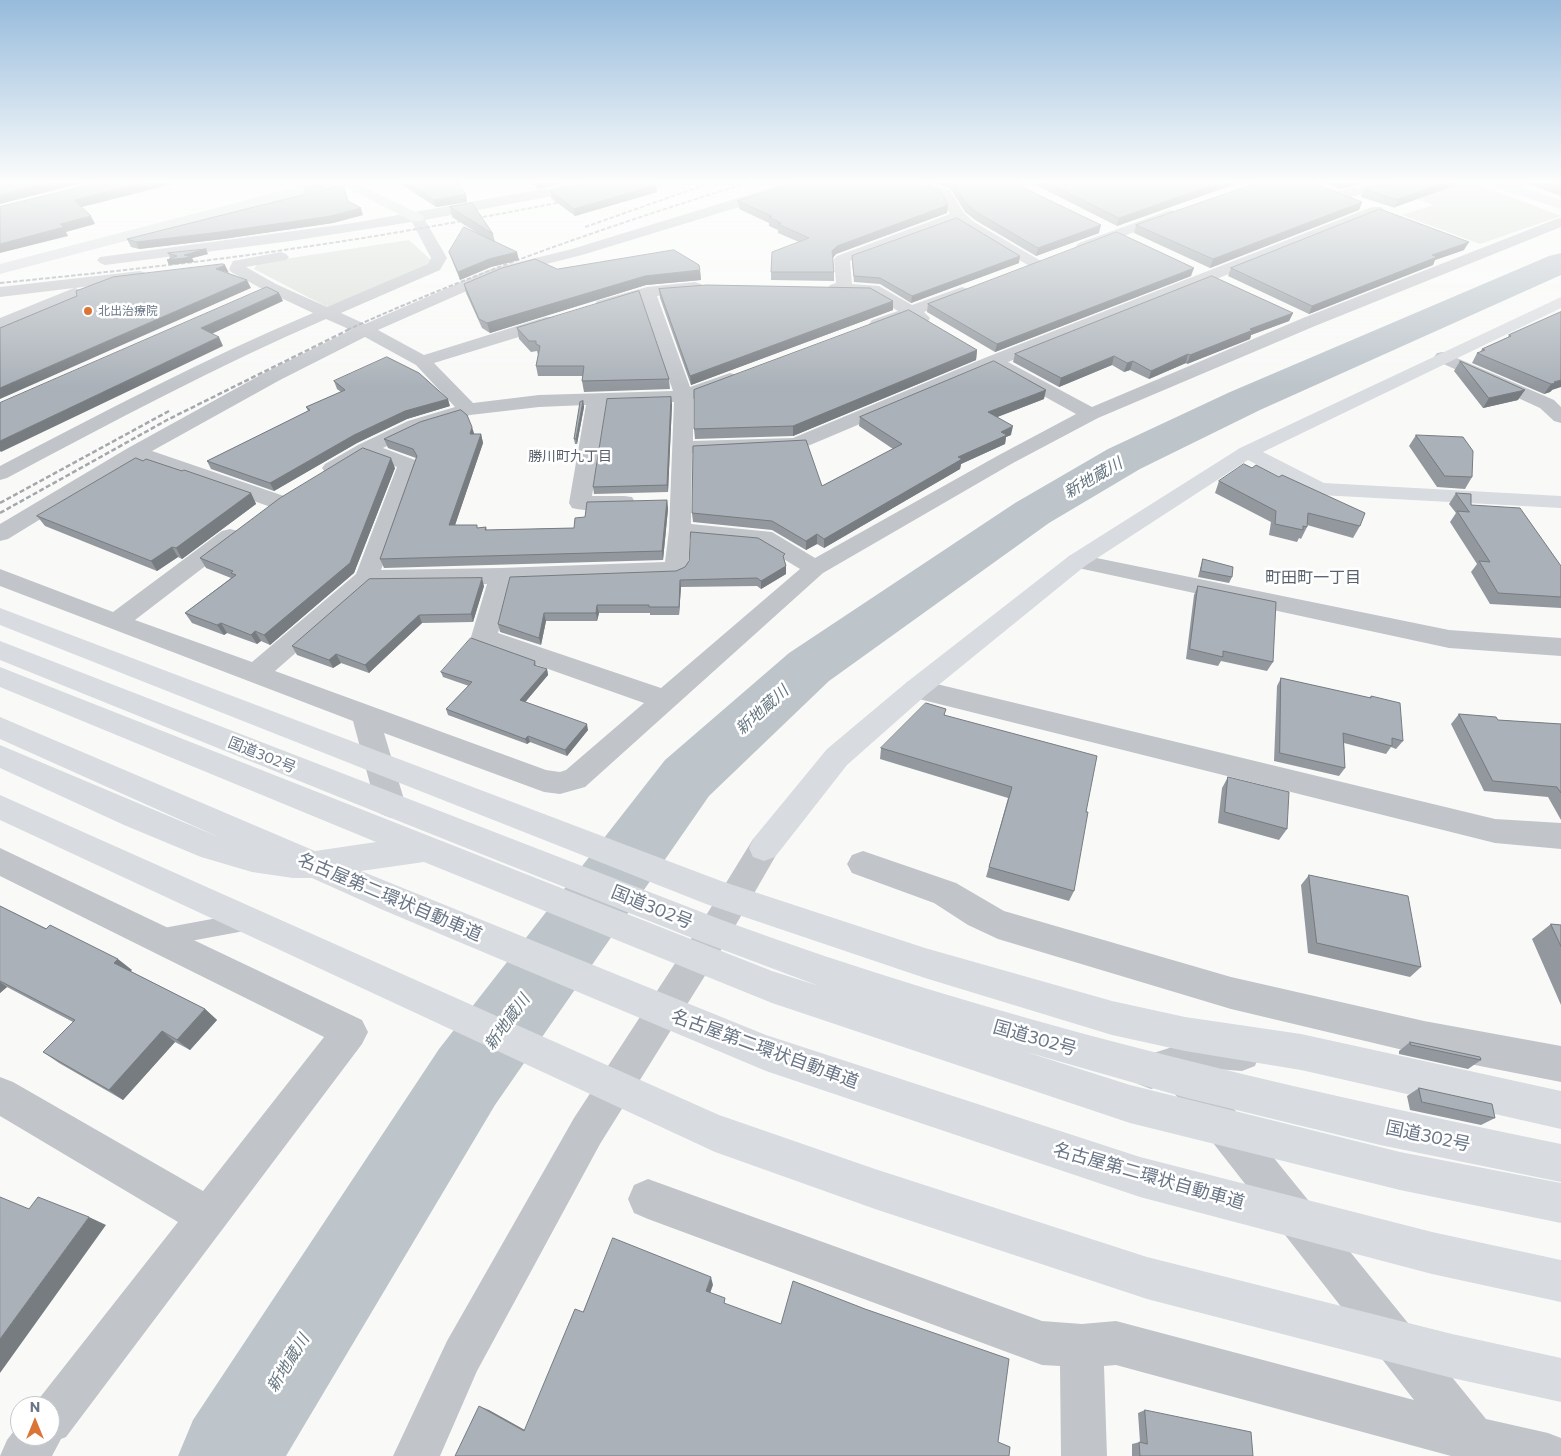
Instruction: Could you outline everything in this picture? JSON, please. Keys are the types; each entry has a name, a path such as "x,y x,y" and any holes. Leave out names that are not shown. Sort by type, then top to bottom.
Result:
{"main road":[{"path":"0,260 36,251"},
{"path":"0,269 69,251"},
{"path":"764,848 837,757 916,688 1077,561 1247,452 1561,302"},
{"path":"1247,452 1320,490 1561,502"},
{"path":"0,616 718,894 924,963 1121,1020 1185,1034 1300,1052 1561,1110"},
{"name":"国道302号","path":"0,650 391,806 699,926 791,961 942,1011 1169,1076 1380,1126 1561,1163"},
{"path":"0,676 223,768 772,987 1130,1104 1400,1172 1561,1203"},
{"name":"名古屋第二環状自動車道","path":"0,727 394,900 766,1053 1140,1177 1432,1254 1561,1281"},
{"name":"国道302号","path":"0,756 214,850 255,861 294,865 337,864 411,850 449,848 483,850 525,857"},
{"path":"0,807 697,1125 734,1140 875,1190 1147,1278 1452,1356 1561,1380"}],"street":[{"path":"0,324 90,287 95,282 105,260 104,251"},
{"path":"105,260 180,251"},
{"path":"0,474 148,396 260,341 434,268 439,258 435,251"},
{"path":"0,534 135,452 273,376 365,330 497,272 581,251"},
{"path":"844,288 842,259 864,251"},
{"path":"1014,251 1036,264"},
{"path":"684,447 796,444 994,361 1207,276 1276,251"},
{"path":"0,577 544,781 560,783 575,780 815,568 1006,459 1091,414 1301,319 1467,251"},
{"path":"219,266 297,255"},
{"path":"1018,271 1054,257"},
{"path":"238,264 237,269 270,287 365,330 422,361 468,408"},
{"path":"1191,268 1224,284"},
{"path":"0,292 152,275"},
{"path":"866,329 983,284"},
{"path":"591,309 647,292 707,286"},
{"path":"252,295 270,287"},
{"path":"815,288 873,289 936,327"},
{"path":"647,292 684,396 684,447 662,501"},
{"path":"422,361 572,315"},
{"path":"978,352 1091,414"},
{"path":"1443,357 1554,402 1561,417"},
{"path":"317,477 365,449 415,425 468,408 539,401 684,396 748,373"},
{"path":"597,399 580,503 662,501"},
{"path":"255,674 366,578 408,464 365,449"},
{"path":"135,452 277,502"},
{"path":"366,578 501,576 676,569 680,530 662,501"},
{"path":"116,622 246,524"},
{"path":"680,530 764,537 815,568"},
{"path":"1077,561 1449,640 1561,647"},
{"path":"501,576 484,637 666,700"},
{"path":"916,688 1495,831 1561,836"},
{"path":"365,714 391,806"},
{"path":"416,1456 462,1356 699,926 764,848"},
{"path":"0,861 350,1032 60,1408"},
{"path":"864,864 945,893 979,915 998,924 1231,993 1378,1028 1561,1064"},
{"path":"1378,1028 1347,1058 1329,1064 1307,1064 1228,1051 1216,1051 1169,1076 1473,1439"},
{"path":"0,1095 207,1216"},
{"path":"648,1199 1042,1343 1082,1346 1116,1343 1473,1439 1548,1456"},
{"path":"1082,1346 1084,1456"},
{"path":"23,1456 31,1446"}],"lane":[{"path":"158,938 239,923"}],"shaded area":[{"path":"337,251 421,251 431,260 427,268 327,307 254,269 258,263"}],"building":[{"path":"199,251 184,255 192,257 167,260 177,256 168,253"},
{"path":"676,251 699,265 700,270 645,276 487,323 479,319 464,284 502,268 535,259 557,269"},
{"path":"832,251 834,272 771,272 772,252"},
{"path":"866,251 1012,251 1020,256 912,296 880,278 854,276 852,256"},
{"path":"1067,251 1158,251 1194,268 997,344 928,304"},
{"path":"1195,251 1234,251 1213,259"},
{"path":"1274,251 1444,251 1432,255 1437,257 1312,306 1231,268"},
{"path":"449,252 517,252 489,259 458,272"},
{"path":"225,265 216,269 247,280 0,388 0,328 77,296 76,291 113,277"},
{"path":"1212,276 1293,313 1190,355 1188,354 1151,371 1133,361 1127,363 1114,356 1061,378 1015,354"},
{"path":"707,285 870,288 893,301 690,376 659,289"},
{"path":"267,287 279,293 201,328 219,337 0,441 0,403"},
{"path":"639,291 669,379 582,381 584,366 536,366 540,346 536,344 536,341 529,341 517,328"},
{"path":"909,310 977,350 793,426 694,429 694,390"},
{"path":"1561,312 1561,380 1554,382 1557,383 1551,384 1477,353 1511,336 1509,335"},
{"path":"387,357 419,373 448,399 405,411 354,435 270,483 207,461 310,410 306,407 345,390 334,381"},
{"path":"994,361 1046,390 988,412 1013,426 1001,432 1007,435 958,457 962,459 824,539 817,534 806,541 772,521 692,513 693,446 806,440 822,486 902,444 860,417"},
{"path":"1460,361 1525,390 1489,398"},
{"path":"671,397 667,485 593,487 607,399"},
{"path":"583,401 576,439 574,439 580,402"},
{"path":"461,410 467,415 472,427 470,434 481,434 449,525 477,525 477,528 486,527 485,530 574,528 575,518 585,517 587,502 667,500 662,551 380,559 417,456 413,449 384,439 420,422"},
{"path":"1416,435 1463,437 1473,451 1472,477 1445,476"},
{"path":"363,448 391,458 350,563 264,635 255,631 251,635 221,623 217,625 185,613 236,575 231,573 233,571 200,558 280,498"},
{"path":"136,458 184,470 251,493 176,548 172,547 151,561 37,516"},
{"path":"1244,464 1252,468 1256,465 1279,477 1282,475 1365,513 1360,526 1308,513 1307,527 1303,526 1303,530 1275,524 1276,511 1219,481"},
{"path":"1456,493 1471,494 1471,505 1520,508 1561,566 1561,597 1498,593 1479,561 1490,562 1457,511 1469,512"},
{"path":"691,532 758,538 785,554 783,556 786,566 761,581 757,578 680,580 679,607 597,605 596,613 544,613 539,638 498,624 510,577 676,571 685,567 689,561"},
{"path":"1203,559 1233,567 1232,577 1201,571"},
{"path":"482,578 471,614 419,615 365,665 336,654 329,660 292,646 369,579"},
{"path":"1198,586 1276,602 1273,662 1223,651 1223,657 1190,649"},
{"path":"471,638 535,661 534,665 547,669 520,700 587,724 565,750 528,736 525,739 446,709 472,682 441,672"},
{"path":"1281,678 1400,703 1403,741 1392,738 1392,746 1343,733 1345,768 1280,753"},
{"path":"926,703 946,709 944,715 1097,756 1074,891 989,867 1012,787 881,748"},
{"path":"1459,714 1496,717 1498,720 1561,724 1561,793 1557,787 1493,781"},
{"path":"1228,777 1289,792 1287,829 1225,812"},
{"path":"1309,875 1408,896 1421,967 1317,943"},
{"path":"0,906 46,929 50,925 118,959 114,963 205,1009 177,1040 162,1031 109,1090 43,1052 75,1020 0,981"},
{"path":"1551,924 1561,925 1561,946"},
{"path":"1410,1042 1480,1057 1481,1060 1411,1045"},
{"path":"1419,1088 1492,1104 1495,1118 1422,1102"},
{"path":"0,1197 29,1209 38,1197 89,1217 0,1339"},
{"path":"613,1238 711,1277 706,1291 725,1298 724,1303 781,1324 793,1281 865,1309 1009,1359 998,1442 1010,1447 1009,1456 455,1456 479,1406 524,1431 575,1309 583,1312"},
{"path":"1145,1410 1251,1432 1253,1456 1140,1456 1139,1442 1147,1444"}],"waterway":[{"name":"新地蔵川","path":"229,1456 467,1077 687,778 809,667 1032,513 1124,459 1245,401 1561,263"}],"railway":[{"path":"0,283 275,251"},
{"path":"347,330 445,288 543,251"},
{"path":"0,513 167,420 350,329"},
{"path":"0,503 169,411"}],"place":[{"name":"北出治療院","path":"88,311"}],"district":[{"name":"勝川町九丁目","path":"570,456"},
{"name":"町田町一丁目","path":"1313,578"}]}
